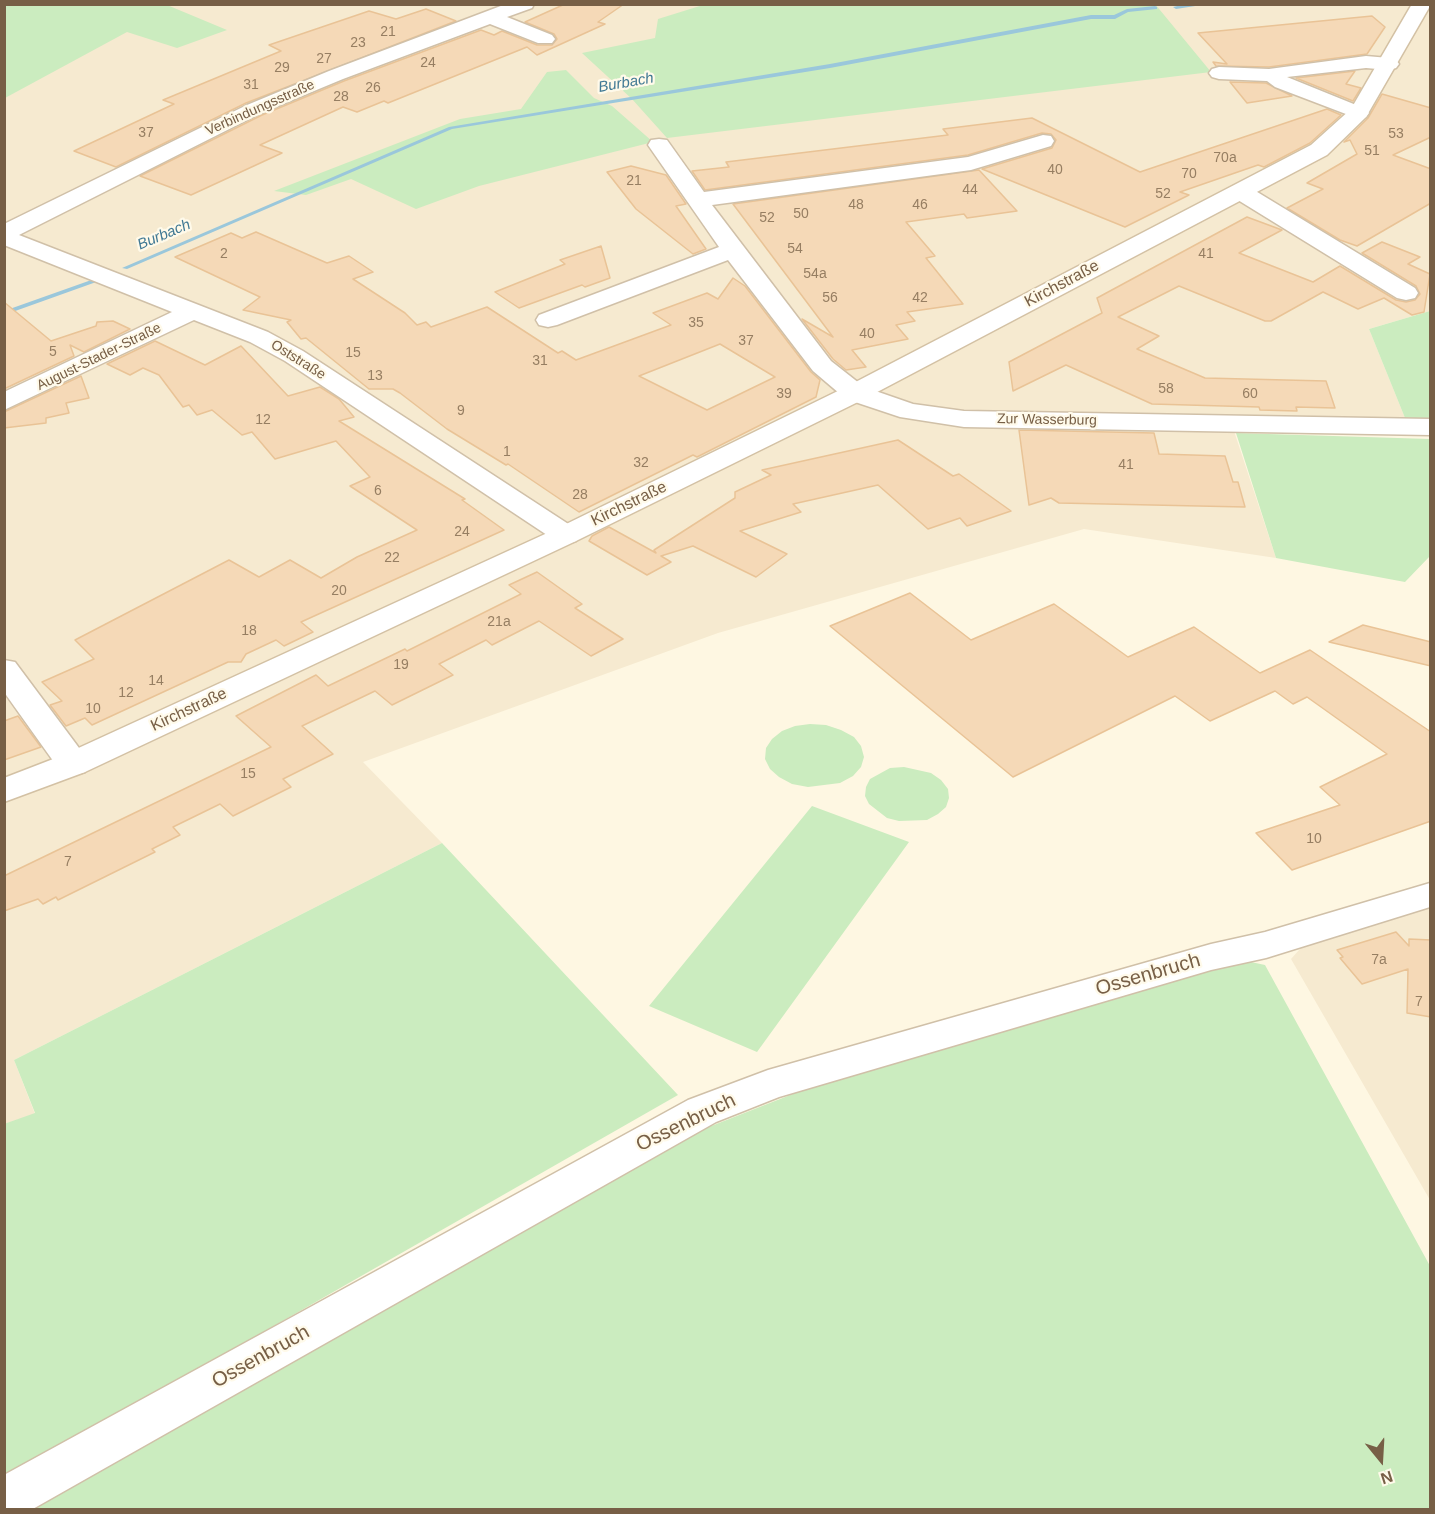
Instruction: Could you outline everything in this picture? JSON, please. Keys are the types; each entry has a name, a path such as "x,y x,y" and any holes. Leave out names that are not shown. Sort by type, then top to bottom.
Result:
{"street":[{"path":"469,4 545,39"},
{"name":"Verbindungsstraße","path":"4,235 254,109 336,75 525,4"},
{"name":"Kirchstraße","path":"4,791 73,764 566,535 855,393 1318,150 1359,113 1422,4"},
{"path":"1219,73 1272,75 1279,72 1366,62 1389,64"},
{"path":"1272,75 1282,83 1359,113"},
{"path":"697,200 971,163 1043,141"},
{"name":"Zur Wasserburg","path":"659,145 733,250 822,366 855,393 909,411 964,419 1431,427"},
{"path":"1241,192 1406,292"},
{"name":"Oststraße","path":"4,235 259,337 294,356 566,535"},
{"path":"548,320 733,250"},
{"name":"August-Stader-Straße","path":"4,402 194,311"},
{"path":"4,669 73,764"},
{"name":"Ossenbruch","path":"4,1500 702,1110 768,1085 1211,957 1266,945 1431,895"}],"shaded area":[{"path":"4,5 1430,5 1430,311 1369,329 1405,418 1229,416 1276,558 1084,529 718,633 363,762 442,843 14,1060 35,1114 5,1124"},
{"path":"1430,902 1430,1200 1291,959 1308,940"}],"green space":[{"path":"5,4 167,5 227,30 177,48 127,32 5,98"},
{"path":"1155,4 1211,72 667,138 632,99 582,53 655,38 658,19 703,5"},
{"path":"566,70 594,98 612,106 653,142 479,186 416,209 351,179 306,195 274,191 460,119 521,109 547,72"},
{"path":"1430,311 1430,419 1405,418 1369,329"},
{"path":"1236,433 1430,439 1430,556 1405,582 1276,558"},
{"path":"810,724 826,725 854,737 861,746 864,757 861,767 853,776 840,783 808,787 792,784 770,769 765,759 766,748 772,739 782,731"},
{"path":"904,767 931,773 948,789 949,798 946,807 938,814 927,820 899,821 887,818 869,804 865,796 870,779 890,768"},
{"path":"812,806 909,842 757,1052 649,1006"},
{"path":"442,843 678,1095 146,1399 5,1475 4,1124 35,1113 14,1060"},
{"path":"1237,959 1265,965 1430,1266 1430,1509 15,1510 696,1132 803,1090"}],"building":[{"path":"565,4 624,4 598,22 605,24 537,55 527,47 388,103 384,101 357,112 343,107 260,145 282,153 191,195 140,176 262,115 344,81 481,30 494,35 502,31 537,45 552,45 557,39 554,34 525,22"},
{"path":"426,9 456,21 246,103 116,167 74,151 174,104 163,100 281,51 269,45 369,11 396,19"},
{"path":"1372,16 1385,27 1367,54 1269,67 1216,66 1213,62 1227,64 1198,33"},
{"path":"1355,71 1346,84 1361,88 1353,101 1296,78"},
{"path":"1230,82 1266,83 1292,96 1247,103"},
{"path":"1382,94 1431,108 1431,137 1393,155 1431,169 1431,203 1357,246 1340,240 1287,208 1323,189 1307,183 1357,154 1350,140 1344,142 1368,118"},
{"path":"1327,109 1341,115 1310,143 1264,167 1258,165 1180,192 1189,195 1125,227 982,169 1052,148 1056,140 1051,134 1042,133 968,155 705,190 692,171 729,167 726,162 948,135 943,129 1032,118 1140,172"},
{"path":"631,166 666,175 686,204 676,206 706,249 693,254 636,209 607,172"},
{"path":"979,170 1017,211 967,218 964,214 906,222 935,256 926,258 963,304 907,312 915,321 896,325 908,339 852,350 866,367 846,370 833,359 802,319 833,337 733,204"},
{"path":"1247,217 1282,230 1239,253 1313,282 1340,266 1396,300 1406,302 1415,300 1420,294 1416,286 1362,253 1382,242 1420,257 1408,264 1430,274 1424,312 1412,315 1384,298 1358,309 1323,292 1271,321 1265,321 1179,286 1118,317 1159,336 1137,349 1205,378 1326,381 1335,408 1296,407 1297,411 1260,410 1259,407 1152,404 1066,365 1013,391 1009,362 1102,313 1097,298"},
{"path":"256,232 327,263 349,256 373,272 353,279 405,313 417,325 426,322 431,327 487,307 558,353 562,351 576,360 671,325 653,313 707,293 718,299 733,278 745,286 811,372 820,380 816,397 697,457 693,455 579,512 508,464 506,465 447,429 400,393 393,389 369,389 306,338 301,339 287,322 291,320 243,310 260,297 175,257 231,233 242,238","holes":["720,344 775,377 707,410 639,376"]},
{"path":"601,246 610,278 585,287 582,285 519,308 495,292 565,264 560,260"},
{"path":"4,302 51,341 96,326 97,322 113,321 130,329 84,352 70,345 74,356 4,389"},
{"path":"155,341 205,365 241,346 288,396 320,387 339,399 354,417 339,421 465,499 462,500 504,530 301,622 313,632 284,646 276,640 246,654 241,662 228,662 92,725 85,718 66,726 50,705 62,701 42,682 94,659 75,640 229,560 259,577 290,560 321,578 357,557 417,530 350,486 370,477 336,441 275,459 252,432 242,435 212,410 197,415 189,405 183,407 159,375 143,368 130,375 107,364"},
{"path":"81,376 89,398 66,403 69,413 46,418 46,423 4,428 4,412"},
{"path":"1019,430 1154,433 1159,454 1225,456 1233,482 1238,482 1245,507 1059,503 1051,498 1029,505"},
{"path":"898,440 953,476 959,474 1011,511 967,526 960,518 928,529 878,485 793,504 801,512 740,531 787,554 756,577 693,546 661,556 671,562 647,575 589,541 592,536 609,527 656,553 654,550 735,498 735,492 771,475 762,470"},
{"path":"537,572 582,604 575,608 623,639 591,656 539,621 492,645 486,640 439,664 453,675 392,705 375,691 302,726 333,754 283,779 291,787 233,816 220,804 173,827 180,835 152,849 155,852 58,900 56,897 43,904 38,899 4,911 4,876 271,747 236,716 316,675 328,686 405,649 407,651 521,594 509,585"},
{"path":"910,593 971,640 1054,604 1128,657 1194,627 1260,673 1310,650 1431,732 1431,821 1292,870 1256,833 1340,805 1320,787 1387,754 1307,697 1293,704 1275,691 1210,721 1175,696 1013,777 830,626"},
{"path":"1363,625 1431,642 1431,666 1329,642"},
{"path":"18,716 41,747 4,760 4,721"},
{"path":"1396,932 1409,946 1409,939 1431,940 1431,1017 1407,1013 1408,969 1362,984 1340,958 1343,957 1337,950"}],"waterway":[{"name":"Burbach","path":"1176,7 1206,4"},
{"name":"Burbach","path":"125,268 451,128 830,66 1091,17 1115,17 1127,11 1155,8"},
{"name":"Burbach","path":"4,313 97,280"}]}
